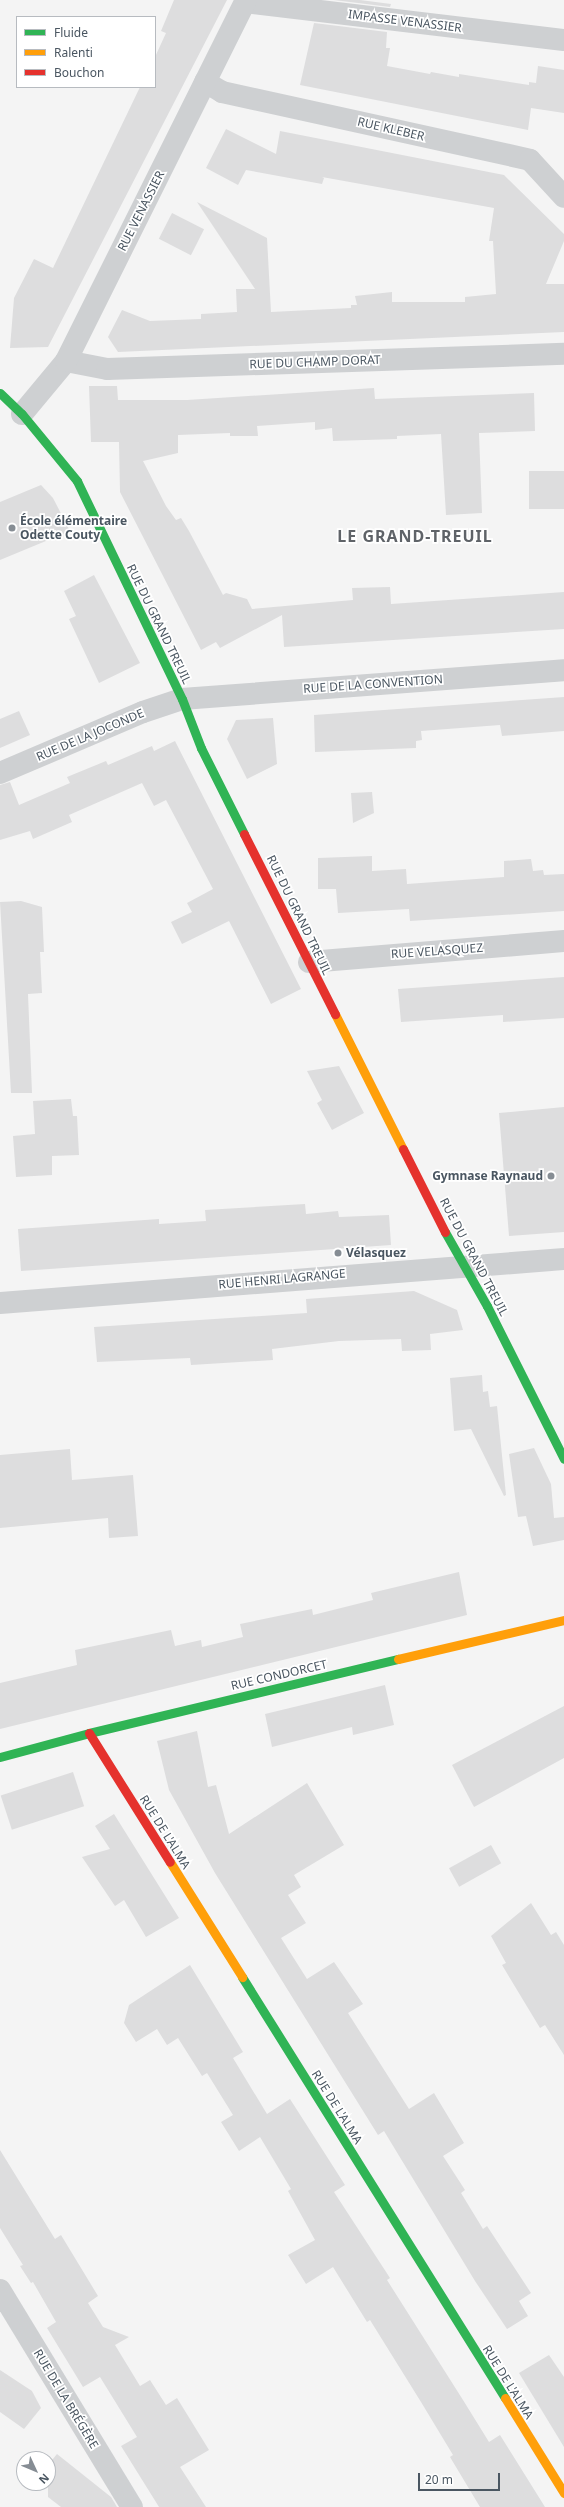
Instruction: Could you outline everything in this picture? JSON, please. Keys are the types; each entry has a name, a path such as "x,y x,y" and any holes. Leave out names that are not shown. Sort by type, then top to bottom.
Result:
{"street":[{"name":"IMPASSE VENASSIER","path":"246,1 564,40"},
{"name":"RUE VENASSIER","path":"22,414 66,361 246,1"},
{"name":"RUE KLEBER","path":"206,82 222,92 530,160 564,197"},
{"name":"RUE DU CHAMP DORAT","path":"66,361 106,369 564,354"},
{"name":"RUE DU GRAND TREUIL","path":"0,393 22,414 76,481 182,699 201,748 462,1266 487,1306 564,1459"},
{"name":"RUE DE LA CONVENTION","path":"182,699 564,670"},
{"name":"RUE DE LA JOCONDE","path":"0,773 143,712 182,699"},
{"name":"RUE VELASQUEZ","path":"309,962 564,941"},
{"name":"RUE HENRI LAGRANGE","path":"0,1303 564,1259"},
{"name":"RUE CONDORCET","path":"0,1758 90,1733 564,1620"},
{"name":"RUE DE L'ALMA","path":"90,1733 564,2493"},
{"name":"RUE DE LA BRÉGÈRE","path":"0,2290 132,2507"}],"building":[{"path":"174,0 227,0 48,347 10,348 14,298 34,259 53,268 140,88 156,88 156,55 166,33 161,31"},
{"path":"334,0 360,0 391,4 390,7"},
{"path":"314,23 387,32 386,48 390,48 387,66 430,74 431,72 459,77 459,74 529,85 529,82 536,83 538,66 564,70 564,113 531,108 528,130 300,85"},
{"path":"226,129 276,154 280,131 504,175 564,234 564,241 546,284 564,284 564,332 118,352 108,337 122,310 150,321 201,319 201,314 237,312 236,289 255,289 197,202 267,238 271,312 351,308 351,305 357,305 355,296 392,292 392,302 465,302 465,297 496,294 493,241 489,241 494,208 322,177 324,178 322,184 246,170 238,185 206,168"},
{"path":"172,213 204,229 191,255 159,239"},
{"path":"89,386 117,386 118,400 187,400 374,388 375,399 534,393 535,431 479,433 482,513 446,515 441,434 397,436 397,439 333,441 332,428 315,430 315,422 257,426 258,436 230,436 230,433 178,435 178,453 143,461 166,506 176,520 181,518 189,531 223,595 226,593 247,599 252,609 353,600 352,588 390,587 391,604 564,592 564,629 284,647 282,615 220,648 216,642 201,650 120,492 119,442 91,442"},
{"path":"529,471 564,471 564,509 529,509"},
{"path":"41,485 53,498 70,531 0,560 0,502"},
{"path":"94,575 140,663 99,683 69,619 76,616 64,591"},
{"path":"564,697 564,731 502,736 500,725 421,731 422,740 416,741 416,748 315,752 314,715"},
{"path":"19,711 30,735 0,748 0,719"},
{"path":"273,718 277,764 247,779 227,739 236,720"},
{"path":"175,741 301,989 271,1004 229,921 182,944 171,922 192,912 187,903 213,889 166,800 154,806 142,783 69,815 72,822 33,839 30,831 0,840 0,785 10,782 19,805 70,783 67,777 106,761 108,765 152,746 154,751"},
{"path":"372,792 374,813 353,823 351,793"},
{"path":"372,856 372,871 406,869 407,884 504,877 504,861 531,859 533,871 543,870 544,875 564,874 564,911 410,921 409,909 338,913 336,889 318,889 318,858"},
{"path":"21,901 42,907 44,952 40,952 42,993 28,994 32,1093 11,1093 0,902"},
{"path":"564,977 564,1018 503,1022 503,1015 401,1022 398,989"},
{"path":"339,1066 364,1113 332,1130 317,1103 322,1100 307,1071"},
{"path":"71,1099 73,1116 77,1116 79,1155 52,1156 52,1175 16,1177 13,1136 35,1134 33,1101"},
{"path":"564,1107 564,1232 509,1236 499,1113"},
{"path":"305,1204 306,1214 338,1211 339,1217 389,1215 391,1245 21,1271 18,1229 159,1219 159,1224 206,1221 205,1210"},
{"path":"414,1291 457,1310 463,1330 430,1334 431,1350 402,1351 401,1339 339,1341 272,1349 273,1360 191,1365 190,1358 97,1362 94,1327 307,1313 306,1299"},
{"path":"482,1375 483,1392 488,1391 490,1407 497,1406 506,1495 504,1496 471,1429 454,1431 450,1378"},
{"path":"534,1448 551,1484 554,1518 564,1517 564,1540 533,1546 526,1516 518,1517 509,1454"},
{"path":"70,1449 72,1480 133,1475 138,1536 109,1538 108,1518 0,1528 0,1455"},
{"path":"459,1572 467,1615 0,1729 0,1683 77,1665 75,1650 171,1630 175,1646 201,1640 202,1647 243,1637 240,1624 312,1609 313,1615 373,1600 371,1593"},
{"path":"385,1685 394,1725 353,1735 352,1727 272,1747 265,1714"},
{"path":"564,1706 564,1758 474,1807 452,1765"},
{"path":"197,1731 208,1787 216,1785 229,1834 307,1783 344,1845 294,1875 301,1887 288,1895 306,1923 281,1938 307,1979 334,1962 363,2004 348,2013 409,2109 434,2093 464,2143 443,2156 465,2190 461,2193 483,2229 487,2226 531,2293 519,2301 528,2316 507,2329 475,2281 384,2131 378,2135 215,1873 169,1790 157,1741"},
{"path":"73,1772 84,1806 12,1830 1,1795"},
{"path":"114,1814 179,1918 146,1937 124,1900 115,1906 82,1857 110,1849 95,1826"},
{"path":"491,1845 501,1863 459,1887 449,1868"},
{"path":"531,1903 551,1935 556,1932 564,1945 564,2055 545,2025 540,2028 502,1965 506,1963 491,1936"},
{"path":"190,1965 243,2052 233,2058 267,2114 290,2099 345,2185 334,2192 390,2278 387,2280 489,2442 500,2435 545,2507 480,2507 450,2457 453,2455 421,2402 370,2320 367,2322 333,2267 306,2284 288,2255 315,2240 288,2191 291,2189 260,2137 239,2151 221,2122 233,2115 207,2073 202,2076 178,2038 167,2045 157,2029 136,2042 124,2023 129,2005"},
{"path":"0,2150 55,2239 61,2235 98,2296 88,2303 103,2327 129,2337 115,2345 140,2386 150,2380 166,2405 177,2398 209,2450 180,2467 206,2507 159,2507 121,2446 137,2437 100,2377 83,2387 47,2328 56,2322 33,2282 31,2283 20,2266 23,2265 0,2228"},
{"path":"549,2355 564,2377 564,2447 519,2373"},
{"path":"0,2370 32,2391 41,2408 24,2429 0,2412"},
{"path":"57,2454 111,2497 117,2507 61,2507 48,2497 48,2491 56,2491"}],"traffic: fast":[{"path":"0,393 22,414 77,481 182,699 201,748 244,834"},
{"path":"445,1232 487,1306 564,1459"},
{"path":"0,1757 89,1733 398,1659"},
{"path":"242,1977 505,2398"}],"traffic: slow":[{"path":"335,1014 403,1149"},
{"path":"398,1659 564,1620"},
{"path":"170,1862 242,1977"},
{"path":"505,2398 564,2493"}],"traffic: jam":[{"path":"244,834 335,1014"},
{"path":"403,1149 445,1232"},
{"path":"89,1733 170,1862"}],"place":[{"name":"École élémentaire Odette Couty","path":"12,528"},
{"name":"Gymnase Raynaud","path":"551,1176"},
{"name":"Vélasquez","path":"338,1253"}],"district":[{"name":"LE GRAND-TREUIL","path":"415,536"}]}
